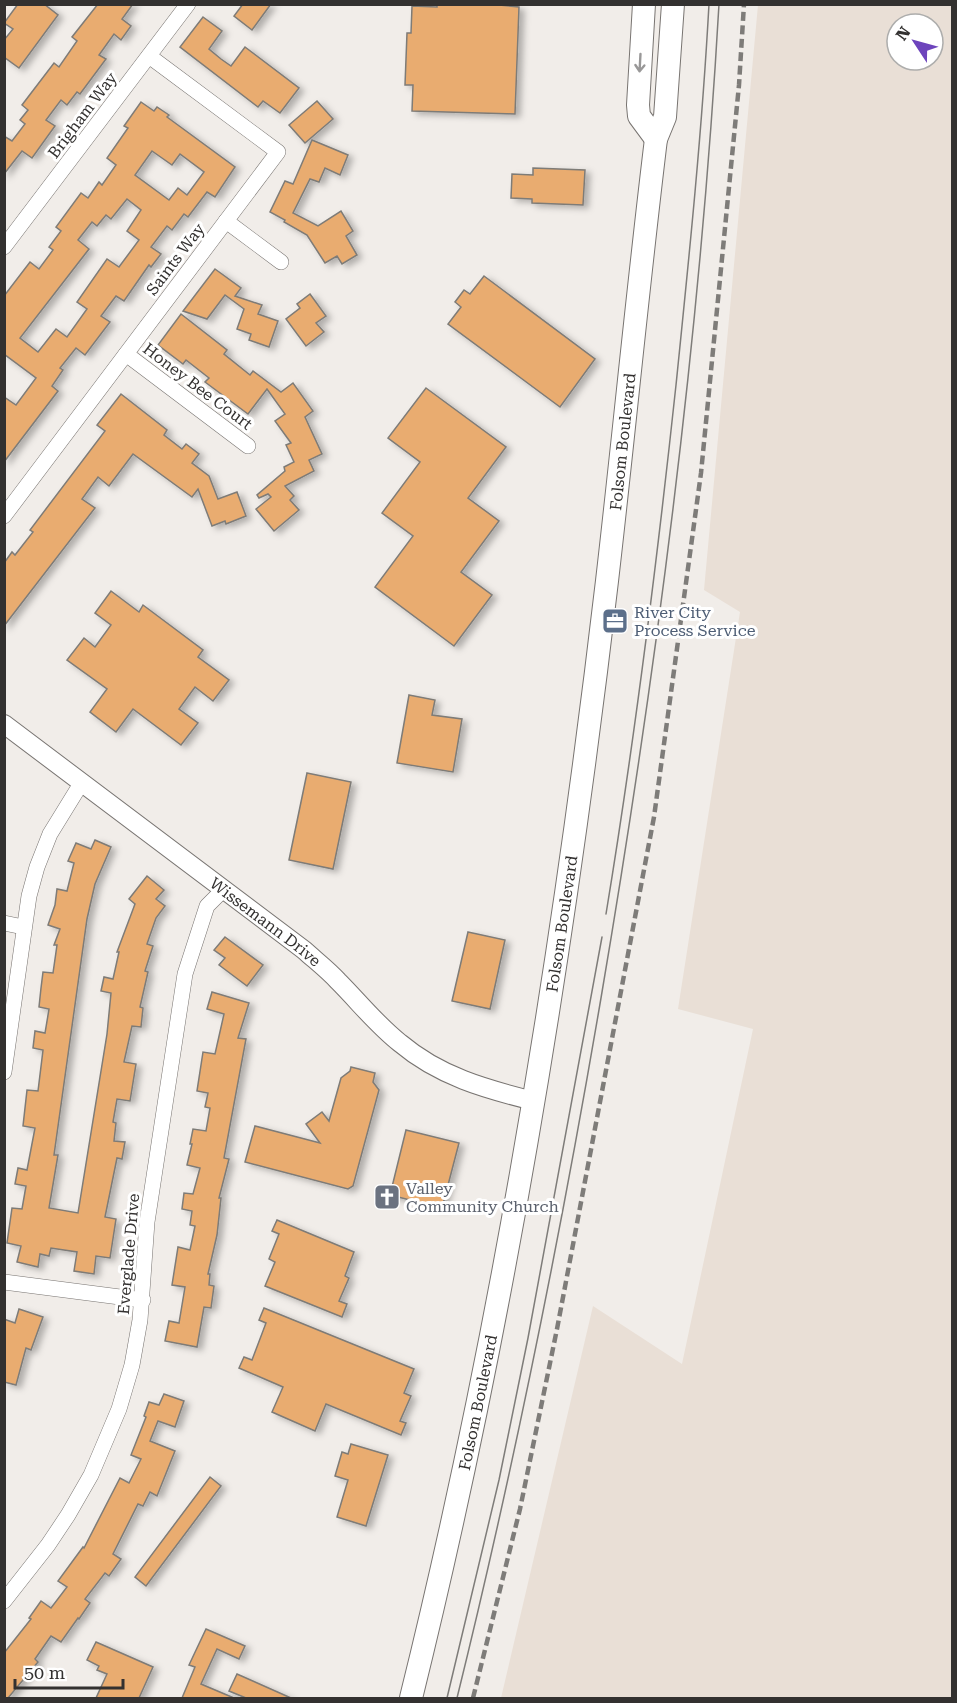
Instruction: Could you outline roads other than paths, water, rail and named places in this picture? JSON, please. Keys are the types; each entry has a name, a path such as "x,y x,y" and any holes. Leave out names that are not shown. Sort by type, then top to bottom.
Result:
{"main road":[{"path":"644,4 638,105 639,116 656,139"},
{"name":"Folsom Boulevard","path":"411,1698 480,1398 534,1101 573,840 607,580 656,139 665,117 673,4"}],"street":[{"name":"Brigham Way","path":"4,247 188,4"},
{"name":"Saints Way","path":"4,516 278,152 149,56"},
{"path":"226,221 281,262"},
{"name":"Honey Bee Court","path":"126,354 248,446"},
{"name":"Wissemann Drive","path":"4,724 304,950 337,979 385,1031 427,1063 474,1085 534,1101"},
{"path":"4,1072 28,896 50,834 82,782"},
{"name":"Everglade Drive","path":"4,1601 48,1545 68,1515 91,1475 119,1408 132,1365 143,1300 147,1222 186,974 207,906 224,889"},
{"path":"4,923 24,927"},
{"path":"4,1282 143,1300"}],"tram line":[{"path":"606,914 636,716 669,451 695,195 709,4"},
{"path":"457,1698 498,1524 553,1262 586,1086 621,875 658,627 688,379 711,129 719,4"},
{"path":"447,1698 499,1480 528,1338 602,937"}],"railway":[{"path":"473,1698 520,1509 557,1329 654,817 701,473 739,85 744,4"}],"place":[{"name":"River City Process Service","path":"615,621"},
{"name":"Valley Community Church","path":"387,1197"}]}
